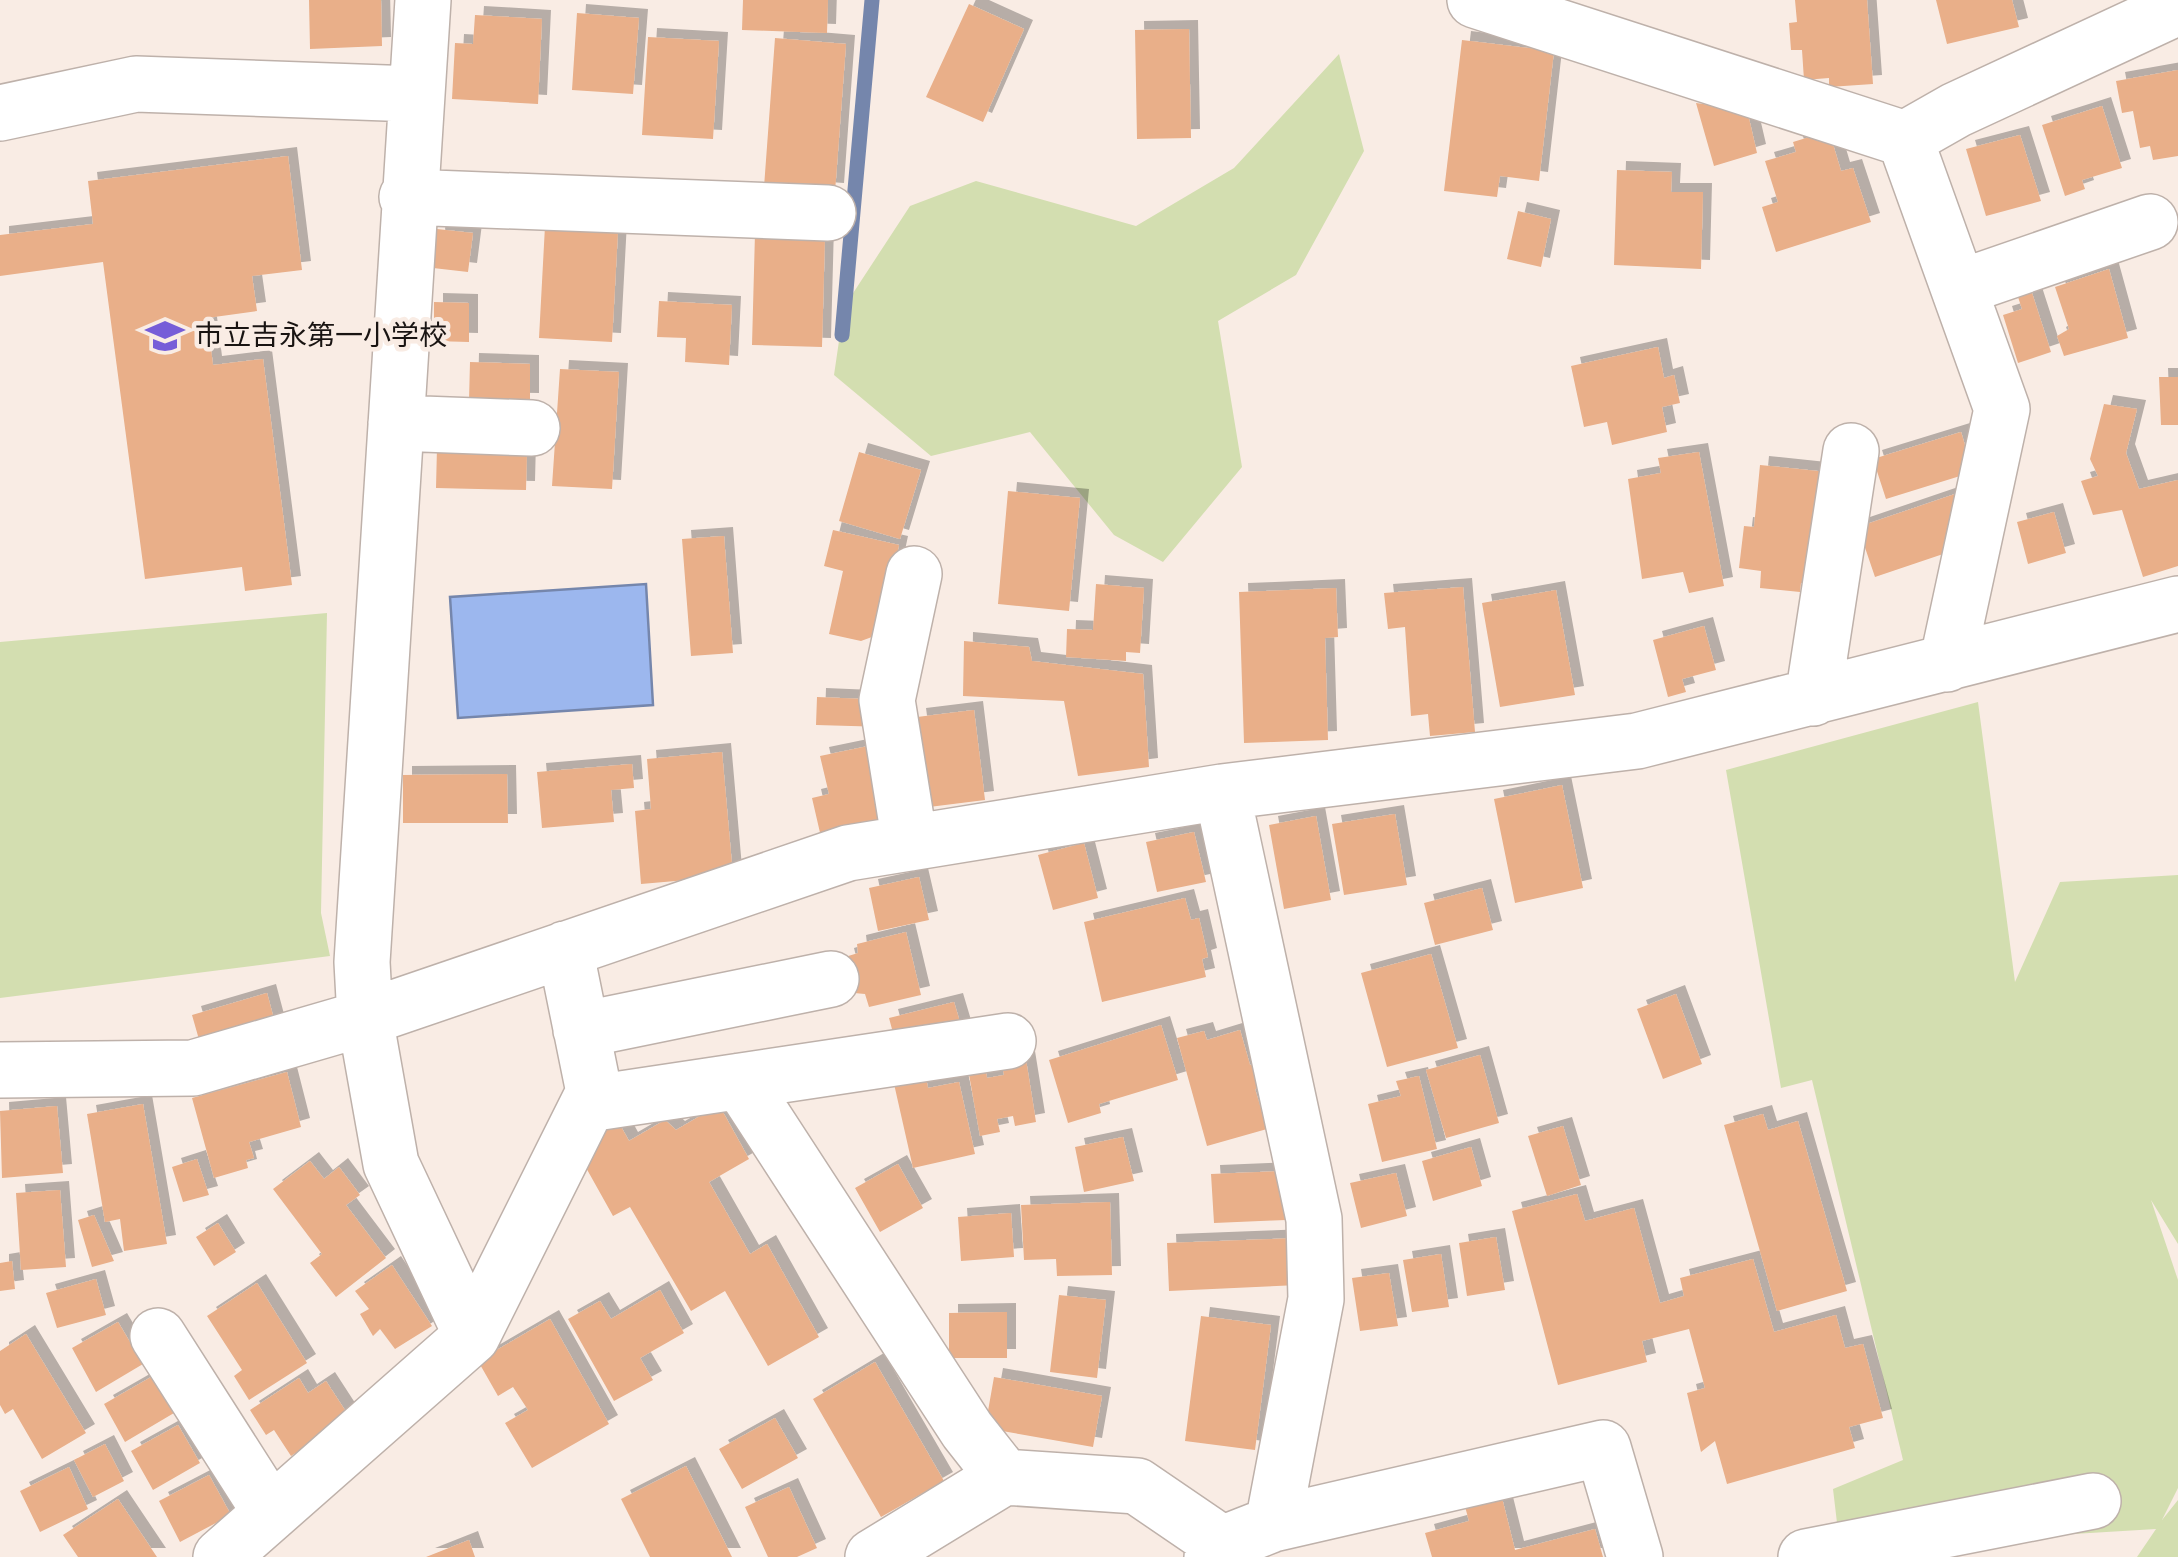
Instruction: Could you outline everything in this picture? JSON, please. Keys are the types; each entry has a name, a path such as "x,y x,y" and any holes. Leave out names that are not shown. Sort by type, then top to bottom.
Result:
{"street":[{"path":"423,0 414,94 362,962 365,1018 391,1164 472,1336"},
{"path":"1475,0 1905,139 2168,6"},
{"path":"0,113 136,84 414,94"},
{"path":"1905,139 2002,409 1947,664"},
{"path":"408,197 828,213"},
{"path":"1959,288 2150,222"},
{"path":"396,423 532,428"},
{"path":"1813,698 1850,451"},
{"path":"910,843 887,700 914,574"},
{"path":"0,1070 194,1068 365,1018 848,853 1222,792 1637,742 2178,604"},
{"path":"1222,792 1314,1219 1316,1299 1288,1541"},
{"path":"222,1557 472,1336 594,1092 565,949"},
{"path":"581,1030 830,979"},
{"path":"588,1104 1008,1041"},
{"path":"740,1081 967,1430 1004,1477"},
{"path":"158,1336 271,1513"},
{"path":"1169,1557 1288,1541 1603,1448 1634,1557"},
{"path":"873,1557 1004,1477 1138,1486 1217,1550"},
{"path":"1806,1557 2093,1501"}],"green space":[{"path":"1339,54 1364,151 1296,275 1218,321 1242,467 1163,562 1114,535 1030,432 931,456 834,375 844,307 910,206 976,181 1136,226 1234,168"},
{"path":"327,613 321,913 330,956 0,998 0,642"},
{"path":"1978,702 2015,982 2060,882 2178,875 2178,1244 2151,1200 2178,1280 2178,1488 2162,1520 2178,1500 2178,1557 2137,1557 2156,1529 1840,1548 1833,1489 1903,1460 1812,1080 1781,1088 1726,770"}],"water":[{"path":"646,584 653,705 458,718 450,597"}],"building":[{"path":"309,0 381,0 382,46 310,49"},
{"path":"743,0 828,0 827,33 742,30"},
{"path":"1795,0 1867,0 1873,84 1829,87 1829,78 1804,80 1802,50 1791,50 1789,23 1797,22"},
{"path":"1936,0 2012,0 2019,27 1947,44"},
{"path":"969,4 1024,29 983,122 926,97"},
{"path":"577,13 639,18 633,94 572,90"},
{"path":"475,15 542,19 538,104 452,99 455,43 473,44"},
{"path":"1189,29 1191,138 1137,139 1135,30"},
{"path":"648,37 719,41 713,139 642,135"},
{"path":"775,38 846,44 835,192 764,187"},
{"path":"1462,40 1554,51 1539,181 1500,176 1497,197 1444,191"},
{"path":"2178,70 2178,156 2153,160 2150,146 2140,148 2133,111 2122,113 2116,81"},
{"path":"1696,103 1747,110 1757,153 1714,166"},
{"path":"2102,106 2122,168 2082,180 2085,189 2065,196 2042,125"},
{"path":"1829,131 1841,171 1853,168 1871,222 1776,252 1762,207 1778,202 1765,161 1796,152 1793,142"},
{"path":"2020,135 2041,201 1986,216 1966,149"},
{"path":"288,156 302,270 252,276 257,311 207,318 213,365 263,359 292,585 245,591 242,567 145,579 103,262 0,276 0,235 93,224 88,181"},
{"path":"1617,170 1672,172 1671,192 1703,192 1701,269 1614,265"},
{"path":"1518,211 1551,219 1541,267 1507,259"},
{"path":"545,226 618,231 612,342 539,338"},
{"path":"437,229 473,233 468,272 433,268"},
{"path":"755,233 825,235 822,347 752,345"},
{"path":"2109,269 2128,338 2064,356 2057,336 2069,329 2055,287"},
{"path":"2032,293 2051,352 2018,363 2003,315 2022,309 2018,297"},
{"path":"659,301 732,305 729,365 685,362 686,338 657,337"},
{"path":"434,302 469,303 469,342 434,341"},
{"path":"1658,347 1664,378 1674,375 1680,403 1662,407 1667,432 1612,445 1607,422 1584,427 1571,366"},
{"path":"470,362 530,364 530,402 469,401"},
{"path":"560,369 619,372 612,489 552,486"},
{"path":"2159,377 2178,377 2178,425 2161,425"},
{"path":"2104,404 2137,409 2126,453 2139,489 2178,480 2178,566 2143,577 2122,510 2093,515 2081,481 2098,476 2090,459"},
{"path":"1961,432 1973,472 1886,499 1873,459"},
{"path":"437,447 527,450 526,490 436,488"},
{"path":"859,452 921,470 900,539 839,521"},
{"path":"1699,452 1724,586 1689,593 1683,572 1642,579 1628,479 1661,473 1658,458"},
{"path":"1760,465 1827,472 1816,584 1801,583 1800,592 1760,588 1761,571 1739,568 1744,526 1754,527"},
{"path":"1008,491 1080,498 1069,611 998,604"},
{"path":"1958,493 1969,526 1946,534 1952,551 1875,577 1858,527"},
{"path":"2054,512 2066,553 2028,564 2017,522"},
{"path":"833,530 899,545 880,634 861,641 829,634 843,571 824,566"},
{"path":"724,536 733,653 691,656 682,539"},
{"path":"1096,584 1144,588 1140,653 1126,652 1126,661 1066,657 1067,629 1093,630"},
{"path":"1463,587 1475,732 1430,736 1428,714 1411,716 1405,627 1388,629 1384,593"},
{"path":"1336,588 1338,637 1325,638 1328,740 1244,743 1239,592"},
{"path":"1556,590 1575,695 1500,707 1482,603"},
{"path":"1704,626 1716,670 1682,679 1686,692 1668,697 1653,640"},
{"path":"964,641 1029,647 1032,661 1143,674 1149,767 1078,776 1064,701 963,696"},
{"path":"817,697 887,700 886,727 816,725"},
{"path":"974,710 985,800 929,807 917,717"},
{"path":"883,743 900,821 821,837 812,798 829,794 820,756"},
{"path":"722,752 733,876 641,884 635,811 651,809 647,759"},
{"path":"632,764 634,788 611,790 614,822 542,828 537,772"},
{"path":"507,774 508,823 403,823 403,775"},
{"path":"1562,785 1583,888 1515,903 1494,799"},
{"path":"1395,814 1407,885 1344,895 1332,824"},
{"path":"1316,816 1331,900 1284,909 1269,825"},
{"path":"1194,832 1206,882 1157,892 1146,842"},
{"path":"1084,843 1098,898 1053,910 1038,855"},
{"path":"919,877 929,920 878,931 869,888"},
{"path":"1482,888 1493,930 1435,945 1424,903"},
{"path":"1185,898 1191,920 1199,918 1208,957 1202,959 1206,977 1102,1002 1084,922"},
{"path":"906,932 921,995 869,1007 865,994 854,993 845,957 858,953 857,944"},
{"path":"1431,954 1458,1048 1387,1067 1361,973"},
{"path":"267,993 275,1023 200,1043 192,1015"},
{"path":"1676,994 1702,1064 1663,1079 1637,1009"},
{"path":"954,1002 962,1029 896,1044 889,1018"},
{"path":"1161,1025 1178,1080 1099,1104 1101,1113 1068,1123 1049,1060"},
{"path":"1240,1030 1250,1065 1256,1063 1262,1087 1255,1089 1267,1129 1207,1146 1177,1038 1204,1031 1207,1040"},
{"path":"1480,1055 1499,1123 1446,1138 1426,1070"},
{"path":"1026,1060 1036,1122 1015,1126 1013,1116 997,1119 1000,1132 980,1136 968,1069 985,1066 987,1078 1004,1075 1002,1064"},
{"path":"924,1068 928,1088 959,1082 975,1154 913,1168 892,1075"},
{"path":"287,1072 301,1127 249,1142 254,1158 246,1160 248,1168 214,1178 192,1098"},
{"path":"1419,1076 1437,1149 1382,1162 1368,1104 1401,1096 1396,1081"},
{"path":"143,1104 167,1244 124,1251 120,1219 105,1222 87,1114"},
{"path":"719,1105 749,1159 709,1182 750,1254 767,1244 819,1337 768,1366 725,1291 691,1311 630,1207 613,1216 575,1148 619,1123 629,1141 665,1120 676,1130"},
{"path":"57,1106 63,1173 2,1178 0,1111"},
{"path":"1763,1114 1768,1130 1798,1121 1847,1291 1777,1311 1724,1125"},
{"path":"1563,1126 1581,1185 1547,1196 1528,1136"},
{"path":"1123,1137 1134,1181 1084,1192 1075,1147"},
{"path":"1471,1147 1482,1186 1433,1201 1422,1161"},
{"path":"197,1159 209,1195 183,1202 172,1167"},
{"path":"310,1161 324,1179 339,1167 360,1195 346,1205 386,1258 336,1297 310,1263 322,1254 273,1189"},
{"path":"898,1164 923,1208 880,1232 855,1188"},
{"path":"1283,1171 1286,1220 1214,1223 1211,1174"},
{"path":"1396,1173 1407,1216 1361,1228 1350,1183"},
{"path":"60,1190 66,1267 21,1270 16,1193"},
{"path":"1577,1194 1585,1221 1634,1208 1660,1303 1684,1296 1680,1278 1753,1259 1774,1332 1836,1315 1845,1348 1863,1344 1883,1418 1849,1427 1855,1448 1727,1484 1715,1441 1701,1452 1687,1393 1705,1388 1689,1329 1642,1341 1647,1362 1558,1385 1512,1211"},
{"path":"1110,1202 1112,1275 1057,1276 1056,1259 1024,1260 1021,1205"},
{"path":"1011,1213 1014,1257 961,1261 958,1217"},
{"path":"94,1215 114,1261 92,1267 78,1220"},
{"path":"218,1223 236,1252 214,1266 196,1237"},
{"path":"1496,1237 1505,1290 1467,1296 1459,1243"},
{"path":"1296,1238 1298,1285 1169,1291 1167,1243"},
{"path":"1441,1254 1449,1307 1412,1312 1403,1260"},
{"path":"12,1261 15,1289 0,1291 0,1263"},
{"path":"392,1265 432,1326 395,1349 380,1329 373,1336 360,1314 369,1309 355,1291"},
{"path":"1389,1273 1398,1326 1360,1331 1352,1278"},
{"path":"96,1279 106,1315 57,1328 46,1293"},
{"path":"257,1283 307,1363 249,1400 234,1376 242,1370 207,1316"},
{"path":"660,1290 684,1333 640,1358 653,1380 614,1401 568,1319 600,1301 611,1319"},
{"path":"1059,1295 1106,1300 1097,1378 1050,1372"},
{"path":"1007,1312 1007,1358 949,1358 949,1313"},
{"path":"1201,1316 1271,1325 1255,1450 1185,1441"},
{"path":"550,1319 609,1424 532,1468 505,1423 528,1410 513,1387 498,1396 478,1361"},
{"path":"118,1322 143,1364 96,1392 72,1348"},
{"path":"26,1334 86,1433 42,1459 13,1409 5,1414 0,1405 0,1351"},
{"path":"875,1362 944,1481 881,1517 813,1399"},
{"path":"153,1376 174,1413 125,1442 104,1404"},
{"path":"994,1377 1102,1396 1093,1447 985,1428"},
{"path":"299,1378 308,1393 326,1381 350,1418 291,1456 274,1430 266,1435 250,1410"},
{"path":"775,1418 798,1458 742,1489 719,1449"},
{"path":"178,1425 200,1463 153,1490 131,1451"},
{"path":"105,1444 124,1481 93,1497 74,1460"},
{"path":"686,1466 732,1557 650,1557 621,1499"},
{"path":"69,1467 88,1509 40,1532 20,1491"},
{"path":"209,1475 231,1515 180,1542 159,1501"},
{"path":"789,1487 817,1548 797,1557 768,1557 745,1507"},
{"path":"1501,1494 1515,1550 1595,1529 1603,1557 1432,1557 1425,1533 1469,1521 1464,1503"},
{"path":"118,1499 157,1557 78,1557 63,1535"},
{"path":"469,1540 475,1557 426,1557"}],"waterway":[{"path":"842,335 872,0"}],"place":[{"name":"市立吉永第一小学校","path":"165,336"}]}
